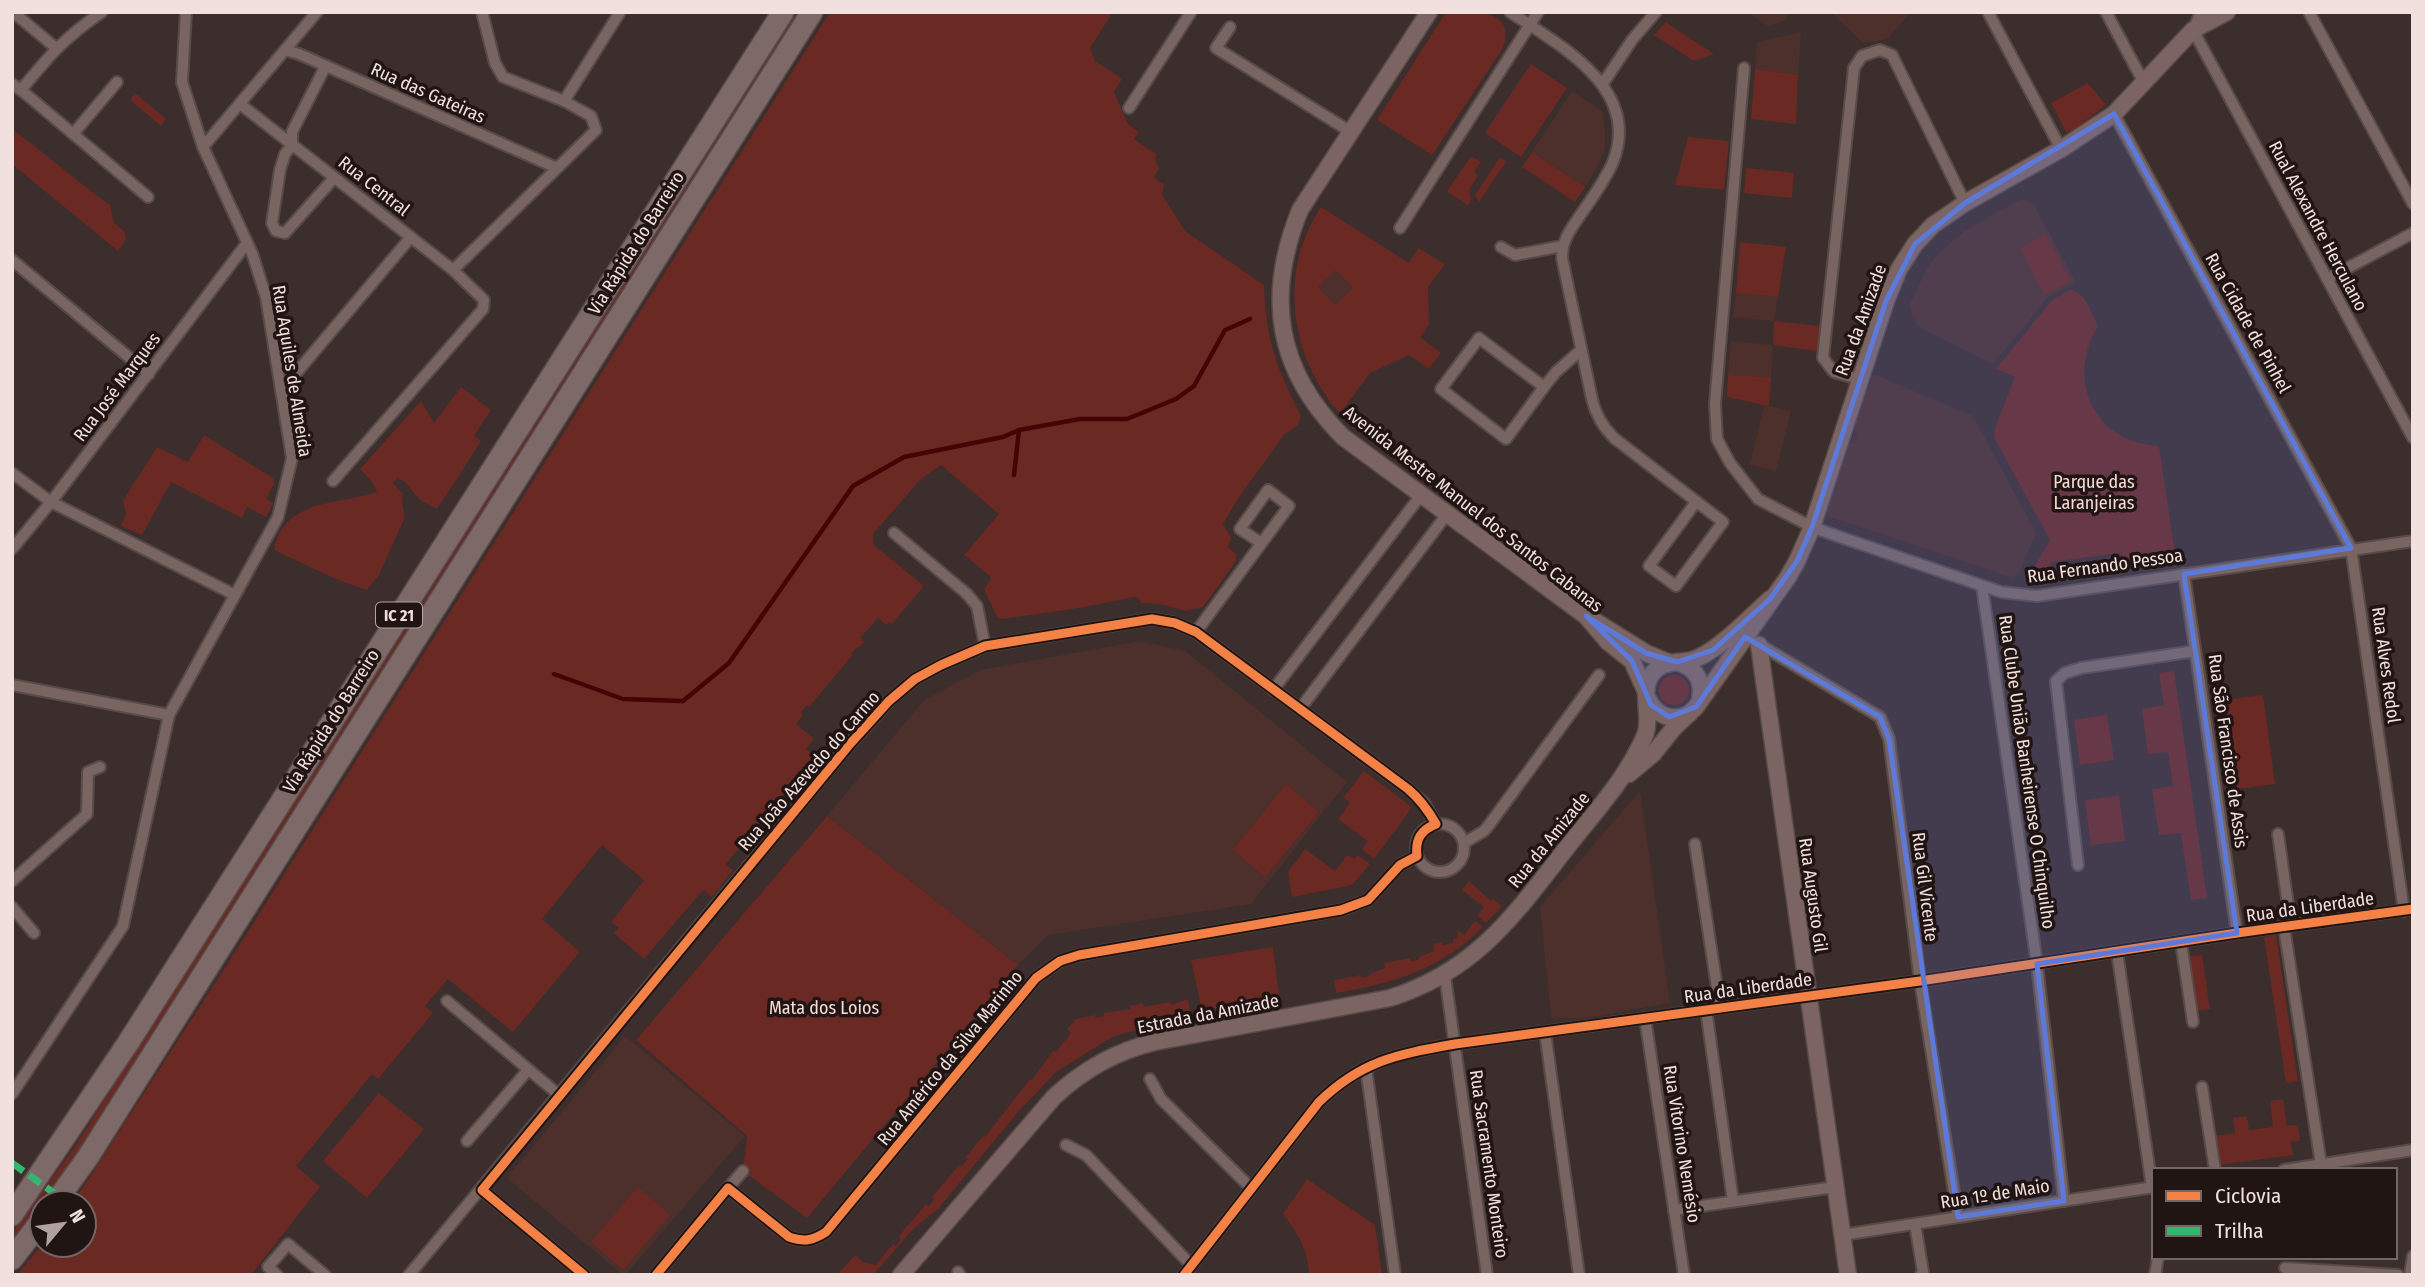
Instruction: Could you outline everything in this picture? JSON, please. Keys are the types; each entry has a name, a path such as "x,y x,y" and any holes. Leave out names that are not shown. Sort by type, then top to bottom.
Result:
{"highway":[{"name":"Via Rápida do Barreiro","path":"12,1216 135,1032 783,12"},
{"name":"Via Rápida do Barreiro","path":"65,1189 170,1029 813,12"},
{"path":"12,1259 28,1238"}],"street":[{"path":"13,12 56,48"},
{"path":"102,12 72,33 16,87 148,197"},
{"name":"Rua Aquiles de Almeida","path":"12,1094 122,926 169,715 278,517 292,458 267,297 247,243 203,147 181,82 186,12"},
{"path":"203,147 317,12"},
{"path":"453,270 596,130 591,117 564,101 503,77 495,62 482,12"},
{"path":"564,101 620,12"},
{"path":"1129,108 1191,12"},
{"name":"Avenida Mestre Manuel dos Santos Cabanas","path":"1429,12 1300,210 1290,234 1279,290 1284,342 1301,385 1343,437 1586,616 1608,642 1632,661 1647,696"},
{"path":"1510,12 1575,55 1602,85 1618,127 1614,158 1607,174 1573,225 1563,246 1562,258 1596,414 1603,428 1723,522 1676,586 1649,566 1696,502"},
{"path":"1400,228 1538,12"},
{"path":"1602,85 1632,40 1656,12"},
{"path":"1988,12 2061,149"},
{"path":"2106,12 2144,83"},
{"name":"Rua da Amizade","path":"1619,783 1653,754 1752,641 1770,599 1797,561 1812,527 1886,301 1899,269 1915,244 1933,225 1965,203 2061,149 2114,114 2193,30 2201,12"},
{"path":"2193,30 2227,12"},
{"path":"2309,12 2413,204"},
{"path":"1230,27 1216,48 1351,132"},
{"name":"Rual Alexandre Herculano","path":"2193,30 2413,438"},
{"name":"Rua das Gateiras","path":"285,50 557,168"},
{"path":"1859,379 1834,372 1823,358 1854,68 1862,56 1880,50 1892,55 1965,203"},
{"path":"325,67 292,132 292,145 285,154 280,170 272,223 276,231 285,233 334,178"},
{"name":"Rua Fernando Pessoa","path":"1744,68 1714,404 1717,439 1730,463 1758,499 1812,527 2001,592 2037,596 2413,541"},
{"path":"73,134 117,82"},
{"name":"Rua Central","path":"240,104 453,270 484,300 483,309 333,481"},
{"name":"Rua Cidade de Pinhel","path":"2114,114 2351,548"},
{"path":"2327,279 2413,233"},
{"path":"281,391 411,237"},
{"name":"Rua José Marques","path":"12,549 51,502 247,243"},
{"path":"1501,247 1515,256 1563,246"},
{"path":"12,260 149,374"},
{"path":"1544,387 1479,338 1441,389 1506,439 1556,372 1581,350"},
{"path":"12,473 51,502 235,595"},
{"path":"1195,632 1289,506 1268,490 1240,529 1261,543"},
{"path":"1273,690 1421,495"},
{"path":"1300,709 1447,514"},
{"path":"894,533 967,594 977,606 985,646"},
{"name":"Rua Alves Redol","path":"2351,548 2409,910"},
{"name":"Rua São Francisco de Assis","path":"2184,574 2237,933"},
{"name":"Rua Clube União Banheirense O Chinquilho","path":"1982,586 2038,964 2064,1201"},
{"name":"Rua da Amizade","path":"1508,921 1619,783 1641,746 1647,729 1647,696 1649,678 1653,672 1674,662 1695,659 1713,650 1770,599"},
{"path":"1586,616 1646,653 1689,667 1699,677 1702,692 1696,706 1684,716 1669,718 1656,711 1647,696"},
{"name":"Rua João Azevedo do Carmo","path":"409,1275 850,744 889,701 915,679 941,665 985,646 1152,619 1175,623 1195,632 1415,794 1424,803 1436,824"},
{"name":"Rua Gil Vicente","path":"1752,641 1880,717 1888,739 1920,981 1958,1217"},
{"name":"Rua Augusto Gil","path":"1752,641 1808,995 1848,1275"},
{"path":"2078,865 2056,681 2065,673 2081,668 2195,652"},
{"path":"1464,843 1489,825 1599,675"},
{"path":"12,685 169,715"},
{"path":"12,881 87,814 88,772 100,767"},
{"path":"1436,824 1454,827 1464,843 1460,863 1452,870 1442,873 1423,865 1417,856 1419,835 1436,824"},
{"path":"2278,834 2287,926 2321,1164"},
{"path":"1695,844 1720,1007"},
{"name":"Rua Américo da Silva Marinho","path":"728,1188 789,1237 801,1241 813,1240 826,1232 836,1221 1036,978 1048,967 1079,955 1349,907 1368,900 1400,865 1417,856"},
{"name":"Rua da Liberdade","path":"1187,1270 1319,1102 1342,1082 1383,1059 1455,1044 1920,981 2409,910"},
{"path":"14,912 34,933"},
{"name":"Estrada da Amizade","path":"901,1275 1054,1097 1072,1080 1091,1068 1143,1044 1367,1004 1415,990 1444,976 1471,956 1508,921"},
{"path":"2181,942 2193,1022"},
{"path":"2117,952 2152,1180"},
{"name":"Rua Sacramento Monteiro","path":"1444,976 1487,1275"},
{"path":"447,1001 559,1096"},
{"path":"1706,1009 1733,1201"},
{"name":"Rua Vitorino Nemésio","path":"1645,1018 1684,1275"},
{"path":"1545,1032 1579,1275"},
{"path":"1366,1068 1395,1275"},
{"path":"467,1141 528,1070"},
{"path":"1150,1079 1161,1099 1251,1188"},
{"path":"2202,1087 2215,1168"},
{"path":"1066,1145 1086,1155 1187,1270"},
{"path":"2296,1168 2413,1150"},
{"path":"656,1275 743,1171"},
{"path":"1674,1210 1835,1187"},
{"name":"Rua 1º de Maio","path":"1842,1235 2152,1187"},
{"path":"482,1190 584,1275"},
{"path":"1915,1224 1923,1272 1921,1275"},
{"path":"277,1275 268,1267 288,1244 325,1275"},
{"path":"2410,1275 2413,1256"},
{"path":"2284,1266 2398,1275"}],"highlighted area":[{"path":"2114,114 2351,548 2184,574 2237,933 2037,964 2064,1201 1958,1217 1889,739 1880,717 1745,637 1696,707 1669,717 1651,705 1632,661 1586,616 1646,653 1677,662 1713,650 1770,599 1797,561 1812,527 1886,301 1915,244 1965,203"}],"shaded area":[{"path":"1747,12 1790,12 1784,21 1768,26"},
{"path":"1831,12 1911,12 1887,39 1863,43"},
{"path":"1801,32 1798,75 1755,69 1757,42"},
{"path":"1572,91 1602,111 1605,129 1605,148 1585,187 1532,152"},
{"path":"2021,199 2032,202 2076,282 2049,296 1993,364 1917,326 1909,306 1927,268 1937,255 1963,232"},
{"path":"1336,269 1353,288 1335,306 1317,287"},
{"path":"1736,293 1778,297 1774,321 1733,317"},
{"path":"1731,341 1773,345 1771,377 1728,375"},
{"path":"1873,374 1973,416 2036,533 2020,571 2012,578 1827,516 1826,511 1849,444 1855,441 1857,434 1854,428"},
{"path":"1764,405 1791,411 1776,471 1750,465"},
{"path":"1140,641 1185,651 1347,782 1251,904 1048,935 1018,965 827,816 924,700 980,670"},
{"path":"1640,791 1670,1003 1585,1018 1551,1018 1540,907"},
{"path":"625,1036 745,1136 623,1275 508,1179"}],"green space":[{"path":"795,12 804,12 112,1103 54,1189 44,1189 76,1145"},
{"path":"830,12 1113,12 1090,48 1095,61 1122,79 1114,92 1128,124 1139,132 1134,139 1156,154 1155,161 1159,168 1154,177 1164,185 1162,195 1185,231 1264,285 1267,322 1274,353 1301,416 1298,425 1285,434 1239,497 1223,524 1231,538 1228,547 1236,554 1236,561 1203,607 1185,611 1162,604 1141,603 1139,598 1134,597 1085,607 1002,619 997,617 984,589 991,579 990,576 964,555 999,514 941,465 921,479 873,534 874,545 924,586 892,624 889,622 886,625 878,618 860,638 864,642 851,654 809,707 807,705 801,712 803,715 796,724 814,739 806,749 815,757 781,797 789,803 768,828 760,822 726,864 733,870 712,897 703,890 644,959 614,933 619,928 611,922 644,880 602,845 542,919 580,952 513,1032 448,979 425,1006 433,1013 378,1079 372,1074 296,1166 320,1187 251,1275 17,1275 30,1259 98,1259 98,1189 82,1189"},
{"path":"1446,12 1489,15 1504,25 1506,35 1503,48 1432,155 1377,120"},
{"path":"1666,22 1714,54 1694,61 1654,35"},
{"path":"1531,64 1567,88 1521,157 1485,133"},
{"path":"1755,69 1798,75 1796,124 1751,119"},
{"path":"2088,83 2106,105 2072,131 2066,132 2051,103"},
{"path":"135,93 166,119 161,126 130,100"},
{"path":"12,129 110,205 114,223 125,232 126,239 118,251 12,164"},
{"path":"1688,137 1729,141 1724,190 1675,185"},
{"path":"1532,152 1585,187 1575,202 1522,167"},
{"path":"1471,156 1481,162 1474,172 1478,176 1469,190 1471,199 1468,205 1447,191"},
{"path":"1500,157 1506,162 1479,202 1475,195"},
{"path":"1746,168 1794,173 1792,198 1744,193"},
{"path":"1321,207 1409,263 1418,248 1445,264 1428,287 1429,325 1420,337 1441,353 1429,369 1409,355 1370,373 1340,414 1323,391 1310,366 1300,340 1295,313 1294,286 1298,259 1307,232","holes":["1336,270 1353,288 1335,305 1318,287"]},
{"path":"2046,234 2071,281 2045,295 2020,248"},
{"path":"1740,242 1786,247 1778,297 1736,293"},
{"name":"Parque das Laranjeiras","path":"2070,290 2084,299 2098,326 2088,347 2084,367 2086,387 2092,405 2102,421 2117,434 2136,442 2159,446 2176,561 2136,566 2119,553 2050,562 2052,568 2032,581 2028,573 2050,540 1994,437 2015,377 1996,369 2053,299"},
{"path":"1774,321 1820,326 1817,351 1773,345"},
{"path":"1728,375 1771,377 1769,406 1727,397"},
{"path":"461,387 491,410 474,436 481,441 437,509 420,500 404,481 397,478 393,483 403,494 404,519 379,575 367,590 338,580 274,550 279,533 288,521 300,513 314,507 377,492 373,483 360,469 421,401 434,423"},
{"path":"204,435 273,478 274,484 266,499 273,503 266,517 247,507 242,518 171,482 142,535 121,526 126,514 123,501 157,447 188,462"},
{"path":"2174,671 2207,898 2191,900 2181,833 2159,835 2152,789 2173,786 2168,752 2148,754 2142,709 2164,705 2159,673"},
{"path":"1674,675 1685,679 1689,690 1685,701 1674,705 1663,701 1659,690 1663,679"},
{"path":"2263,695 2275,784 2237,789 2225,700"},
{"path":"2107,715 2114,760 2080,765 2074,720"},
{"path":"1364,771 1411,809 1374,859 1362,849 1368,841 1338,819 1350,803 1344,797"},
{"path":"1286,784 1319,812 1265,877 1233,850"},
{"path":"2119,796 2125,841 2091,845 2085,800"},
{"name":"Mata dos Loios","path":"827,816 1018,965 807,1218 743,1171 747,1136 636,1040"},
{"path":"1305,849 1335,871 1347,855 1354,859 1358,855 1370,864 1352,885 1292,897 1288,872"},
{"path":"1469,881 1491,901 1493,899 1502,906 1486,923 1477,916 1484,907 1462,890"},
{"path":"1475,921 1483,927 1467,942 1433,964 1377,985 1336,993 1334,980 1370,976 1385,968 1384,963 1410,958 1411,961 1419,960 1419,957 1434,951 1433,944 1453,943 1453,939 1458,938 1457,930 1464,935"},
{"path":"2276,935 2298,1081 2286,1083 2264,937"},
{"path":"1273,947 1279,996 1203,1015 1191,960"},
{"path":"2202,955 2210,1009 2197,1011 2189,956"},
{"path":"1188,999 1191,1020 1112,1037 1056,1072 1018,1112 938,1209 915,1227 873,1275 837,1275 855,1255 863,1262 875,1265 893,1244 896,1246 901,1239 899,1236 926,1204 929,1206 934,1199 932,1197 959,1165 962,1166 968,1159 966,1157 1030,1079 1032,1080 1053,1051 1056,1052 1071,1033 1067,1029 1076,1019 1095,1015 1096,1018 1104,1016 1104,1013 1130,1009 1130,1006 1143,1003 1144,1007 1170,1002 1171,1005"},
{"path":"379,1093 424,1129 367,1198 323,1161"},
{"path":"2283,1099 2287,1126 2298,1125 2300,1141 2291,1142 2293,1155 2218,1165 2214,1136 2235,1133 2233,1118 2247,1116 2249,1130 2273,1127 2270,1101"},
{"path":"1307,1179 1375,1225 1382,1275 1309,1275 1304,1249 1283,1214"},
{"path":"638,1187 670,1215 623,1270 591,1242"},
{"path":"28,1211 28,1225 12,1246 12,1233"}],"waterway":[{"path":"554,674 623,699 683,701 729,663 853,486 904,457 1003,437 1019,430 1080,419 1127,419 1176,399 1194,386 1225,330 1250,319"},
{"path":"1014,475 1019,430"}],"marked path":[{"path":"12,1163 48,1189"}],"cycle path":[{"path":"584,1275 482,1190 850,744 889,701 915,679 941,665 985,646 1152,619 1175,623 1196,632 1408,789 1424,805 1436,824 1420,836 1417,856 1400,865 1368,900 1341,910 1079,955 1060,961 1036,978 826,1232 808,1240 789,1237 728,1188 656,1275"},
{"path":"1184,1275 1319,1102 1351,1077 1382,1061 1455,1044 1920,981 2413,909"}]}
